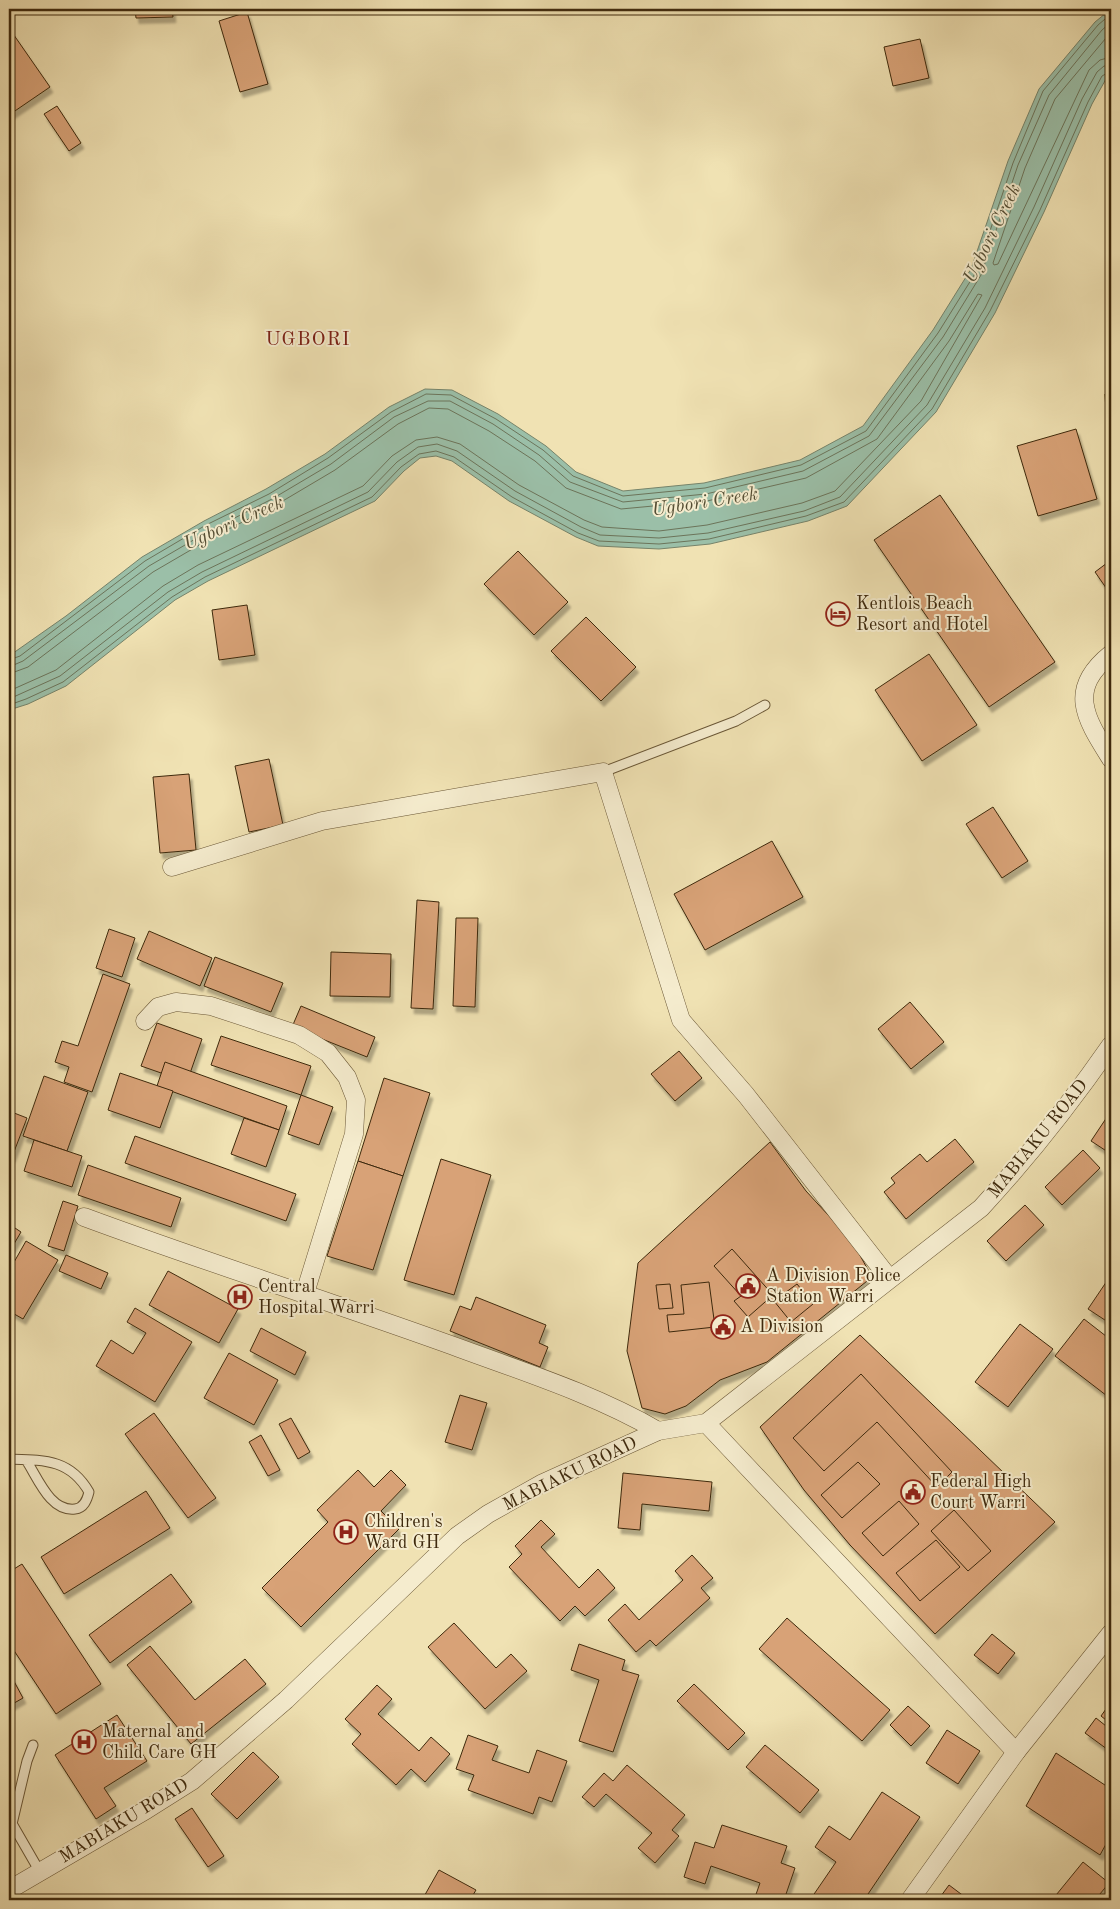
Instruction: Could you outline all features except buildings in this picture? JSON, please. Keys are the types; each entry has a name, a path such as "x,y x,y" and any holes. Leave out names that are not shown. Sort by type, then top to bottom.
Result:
{"street":[{"path":"1111,654 1096,667 1086,686 1083,703 1091,728 1111,759"},
{"path":"172,867 322,820 603,772 681,1020 746,1095 890,1278"},
{"path":"145,1021 158,1007 176,1002 211,1006 299,1035 328,1053 347,1077 356,1100 354,1134 305,1293"},
{"name":"MABIAKU ROAD","path":"9,1890 192,1781 286,1700 457,1536 488,1514 541,1484 658,1431 706,1423 987,1201 1019,1167 1063,1113 1111,1045"},
{"path":"84,1217 305,1293 550,1381 626,1413 658,1431"},
{"path":"706,1423 1016,1752"},
{"path":"910,1900 1016,1752 1111,1633"}],"lane":[{"path":"603,772 736,721 764,705"},
{"path":"9,1459 26,1460 62,1465 81,1479 89,1492 87,1501 78,1509 65,1509 53,1502 26,1460"},
{"path":"33,1745 10,1821 40,1872"}],"water":[{"name":"Ugbori Creek","path":"1111,9 1111,75 1106,79 1092,104 1044,212 995,313 936,412 847,506 808,521 710,544 659,549 598,546 576,537 509,501 452,461 436,456 420,458 404,471 375,501 208,581 175,600 66,686 28,704 9,710 9,656 66,616 142,557 204,521 266,489 325,454 389,407 425,389 452,390 498,414 546,446 576,472 623,491 704,483 800,460 863,426 933,330 971,269 1008,161 1039,89 1095,22"}],"place":[{"name":"Kentlois Beach Resort and Hotel","path":"838,614"},
{"name":"A Division Police Station Warri","path":"748,1286"},
{"name":"Central Hospital Warri","path":"240,1297"},
{"name":"A Division","path":"723,1327"},
{"name":"Federal High Court Warri","path":"913,1492"},
{"name":"Children's Ward GH","path":"346,1532"},
{"name":"Maternal and Child Care GH","path":"84,1742"}],"district":[{"name":"UGBORI","path":"308,340"}]}
